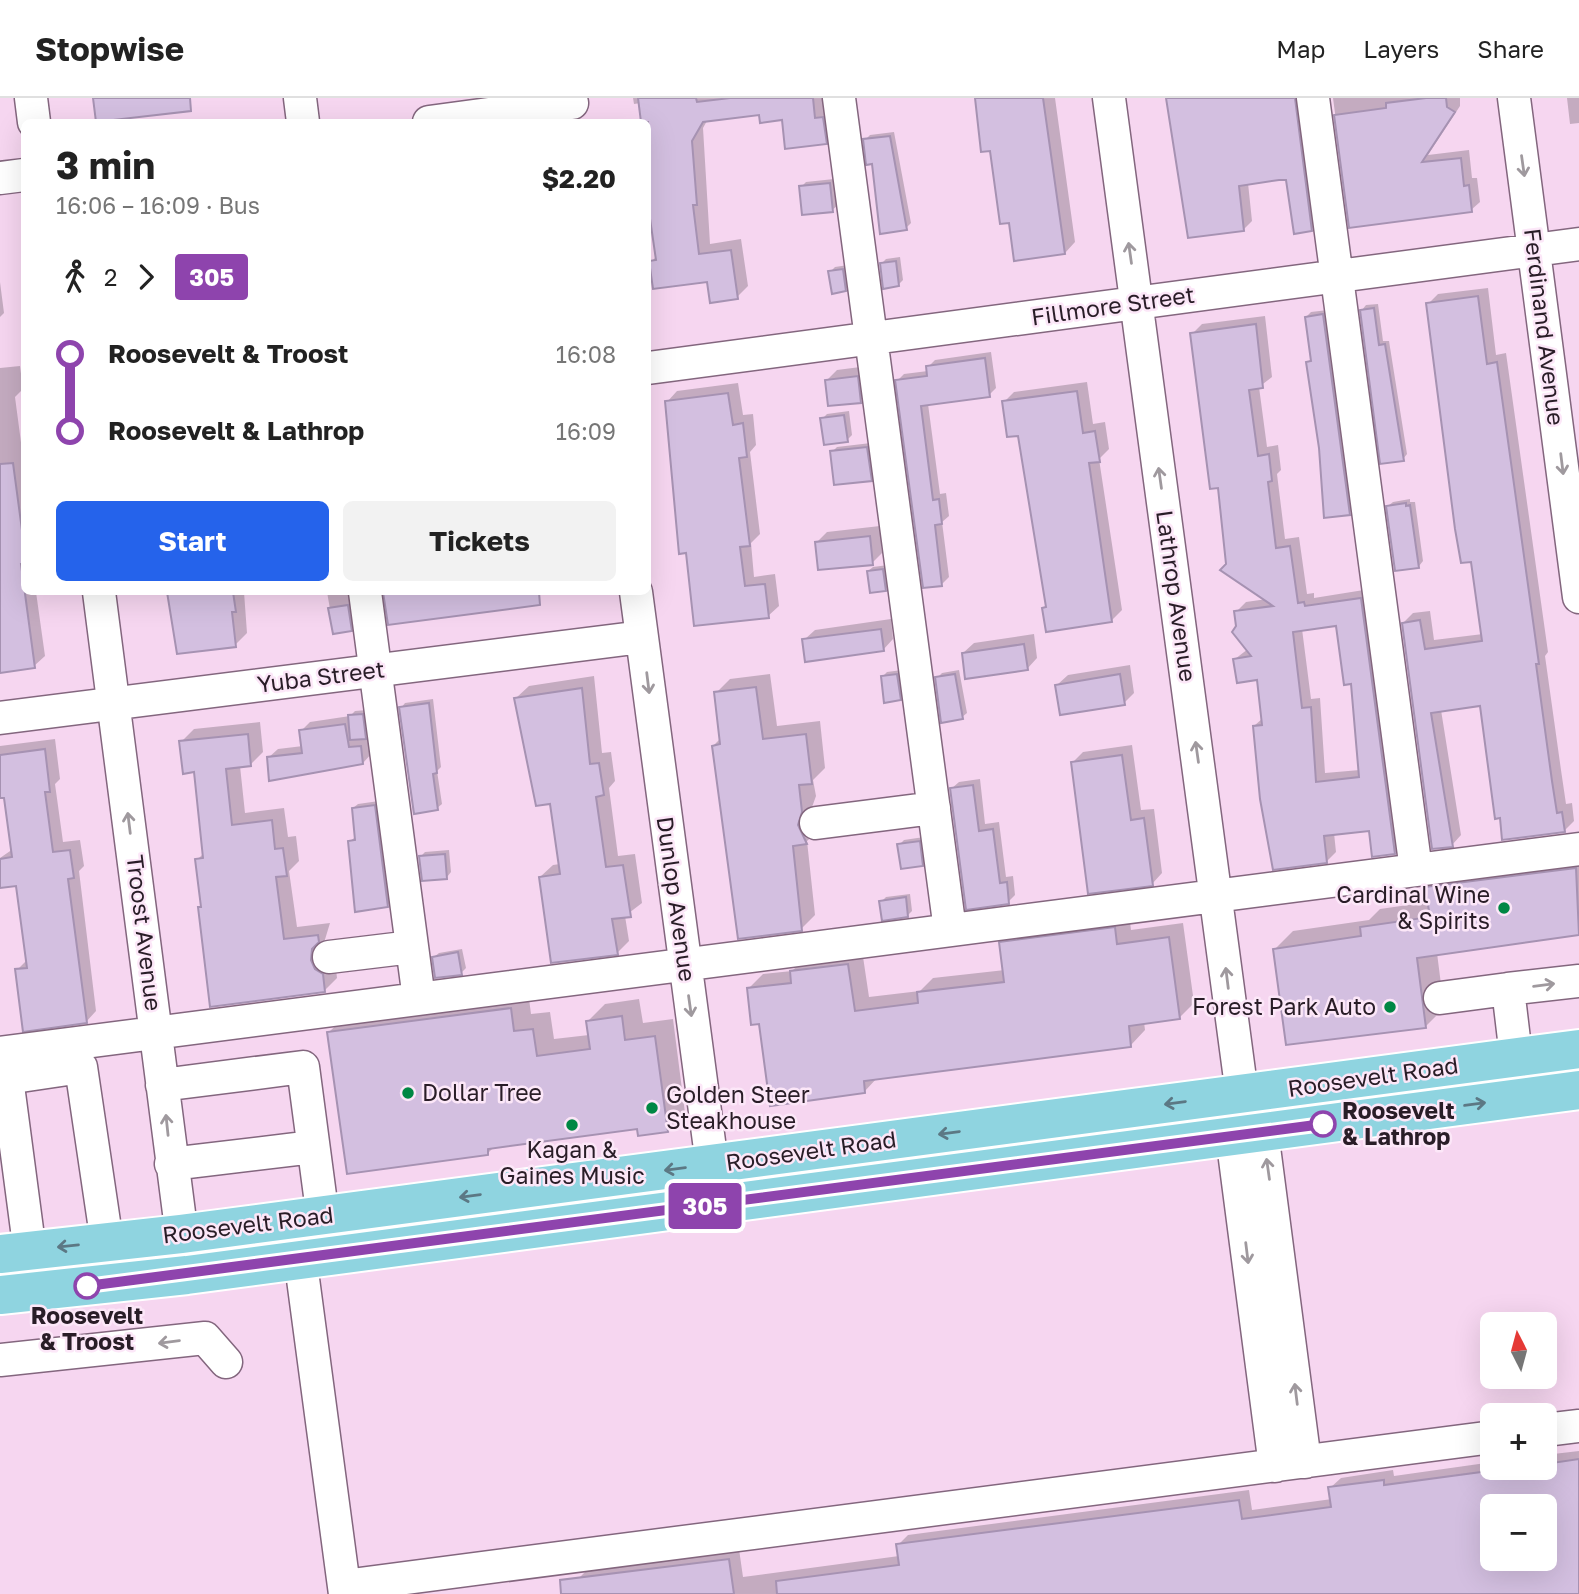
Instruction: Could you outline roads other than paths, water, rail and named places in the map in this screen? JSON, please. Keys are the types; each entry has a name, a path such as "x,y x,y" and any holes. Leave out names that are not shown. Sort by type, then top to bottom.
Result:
{"main road":[{"name":"Roosevelt Road","path":"15,1252 181,1234 1579,1049"},
{"name":"Roosevelt Road","path":"17,1293 187,1275 1579,1090"}],"street":[{"path":"31,98 34,119"},
{"path":"300,98 303,119"},
{"path":"839,98 950,930"},
{"name":"Lathrop Avenue","path":"1109,98 1242,1094"},
{"path":"1313,98 1416,870"},
{"name":"Ferdinand Avenue","path":"1514,98 1579,597"},
{"path":"460,119 572,108"},
{"path":"0,178 21,175"},
{"name":"Fillmore Street","path":"651,368 1579,244"},
{"name":"Troost Avenue","path":"99,595 187,1275"},
{"path":"365,595 419,999"},
{"name":"Dunlop Avenue","path":"636,595 712,1164 733,1202"},
{"name":"Yuba Street","path":"0,718 642,637"},
{"path":"816,823 934,808"},
{"path":"0,1053 1579,849"},
{"path":"329,957 412,947"},
{"path":"1440,998 1579,981"},
{"path":"1508,989 1521,1098"},
{"path":"17,1293 7,1078 81,1067 113,1283"},
{"path":"162,1085 303,1067 313,1147 309,1217 345,1590 1480,1439"},
{"path":"1242,1094 1290,1464"},
{"path":"171,1164 313,1147"},
{"path":"0,1360 205,1338 226,1362"},
{"path":"1557,1429 1579,1426"}],"place":[{"name":"Cardinal Wine & Spirits","path":"1504,908"},
{"name":"Forest Park Auto","path":"1390,1007"},
{"name":"Dollar Tree","path":"408,1093"},
{"name":"Golden Steer Steakhouse","path":"652,1108"},
{"name":"Roosevelt & Lathrop","path":"1323,1124"},
{"name":"Kagan & Gaines Music","path":"572,1125"},
{"name":"Roosevelt & Troost","path":"87,1286"}]}
